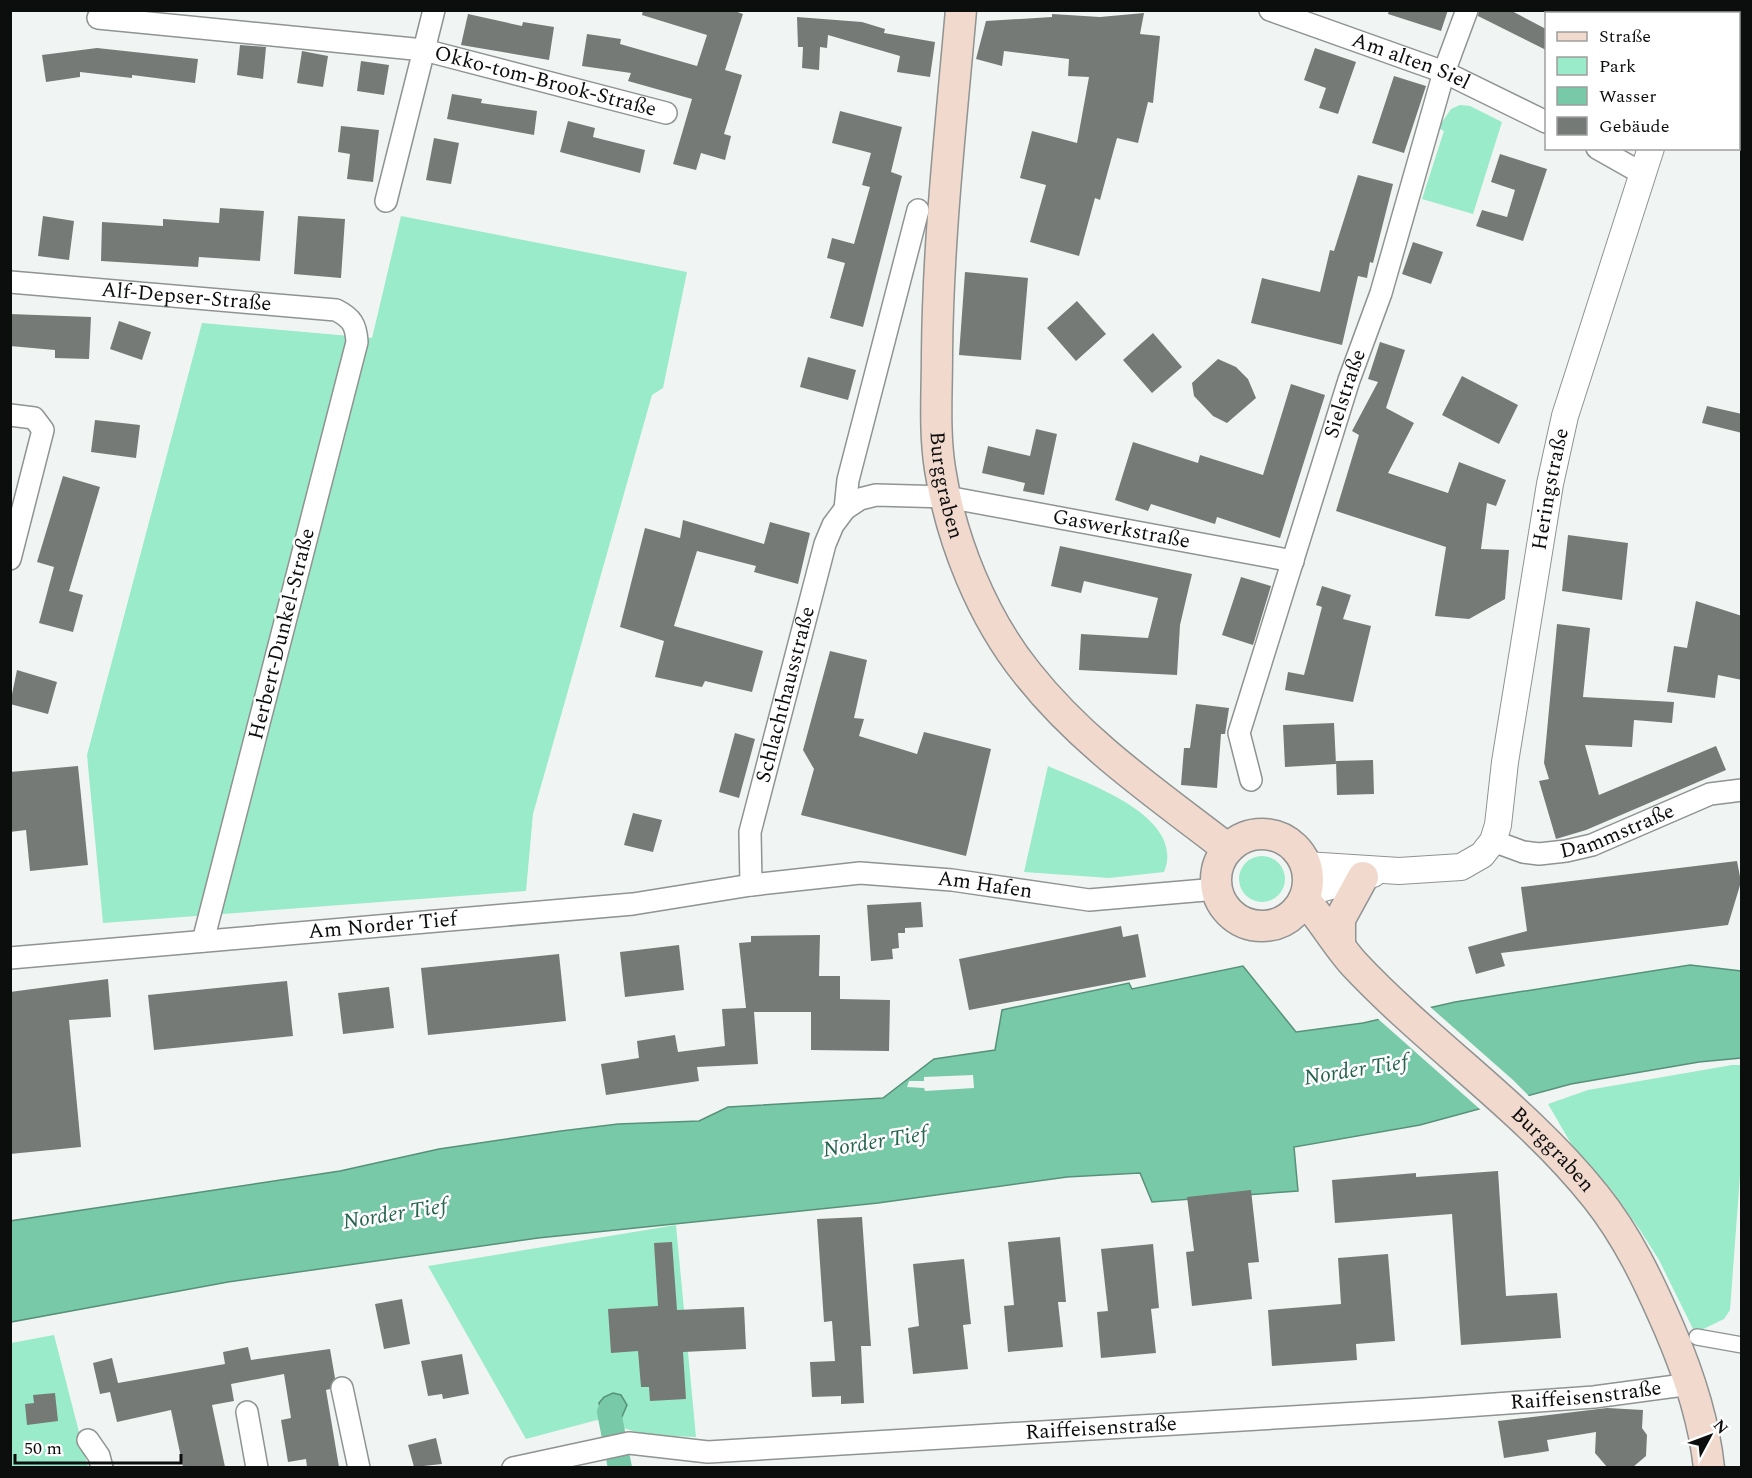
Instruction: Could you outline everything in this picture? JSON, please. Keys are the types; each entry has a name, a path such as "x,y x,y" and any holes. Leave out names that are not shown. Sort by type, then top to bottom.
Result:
{"main road":[{"name":"Burggraben","path":"961,10 938,314 937,424 940,469 968,573 1003,638 1027,673 1092,742 1125,771 1228,849 1249,836 1266,834 1283,839 1297,850 1305,934 1346,953 1393,1002 1530,1125 1597,1198 1629,1244 1652,1290 1691,1384 1709,1467"},
{"path":"1228,849 1217,873 1217,889 1224,906 1236,918 1253,925 1271,926 1301,894"},
{"path":"1346,953 1340,919 1372,874"}],"street":[{"name":"Okko-tom-Brook-Straße","path":"386,201 434,10"},
{"name":"Am alten Siel","path":"1270,10 1444,72 1545,122"},
{"name":"Sielstraße","path":"1251,780 1239,733 1349,380 1381,293 1444,72 1467,10"},
{"name":"Okko-tom-Brook-Straße","path":"98,18 424,50 666,113"},
{"path":"1601,150 1643,174"},
{"name":"Heringstraße","path":"1493,841 1498,825 1505,762 1550,484 1565,416 1650,150"},
{"name":"Schlachthausstraße","path":"751,885 750,832 825,544 833,525 845,509 848,480 918,210"},
{"name":"Alf-Depser-Straße","path":"10,282 336,310 348,316 356,326"},
{"name":"Herbert-Dunkel-Straße","path":"203,941 357,342 356,326"},
{"path":"10,415 34,418 43,430 10,559"},
{"path":"845,509 860,499 876,495 947,497"},
{"name":"Gaswerkstraße","path":"947,497 1293,561"},
{"name":"Dammstraße","path":"1493,841 1523,852 1539,854 1566,851 1592,845 1710,794 1742,790"},
{"path":"1301,894 1372,874 1461,867 1482,855 1493,841"},
{"name":"Am Hafen","path":"751,885 860,873 952,879 1089,900 1217,889"},
{"name":"Am Norder Tief","path":"10,958 633,904 751,885"},
{"path":"1697,1337 1742,1345"},
{"name":"Raiffeisenstraße","path":"513,1467 629,1443 708,1452 1412,1410 1594,1397 1691,1384"},
{"path":"342,1388 359,1467"},
{"path":"247,1412 257,1467"},
{"path":"88,1440 99,1456 102,1467"}],"green space":[{"path":"1460,105 1470,106 1502,122 1473,214 1422,199 1444,131 1438,128 1451,109"},
{"path":"401,216 687,272 663,388 652,395 533,814 526,891 103,923 87,755 202,323 372,338"},
{"path":"1048,766 1107,792 1129,804 1147,818 1161,834 1167,852 1164,872 1109,878 1024,872"},
{"path":"1262,856 1271,857 1279,862 1284,870 1284,888 1279,896 1271,901 1262,902 1253,901 1245,896 1240,888 1239,879 1240,870 1245,862 1253,857"},
{"path":"1741,1065 1741,1162 1730,1310 1724,1319 1695,1333 1659,1260 1640,1230 1611,1189 1573,1147 1548,1104 1588,1090"},
{"path":"676,1225 696,1437 646,1435 597,1420 526,1439 428,1266"},
{"path":"54,1335 88,1467 11,1468 11,1343"}],"water":[{"name":"Norder Tief","path":"1690,965 1741,971 1741,1058 1699,1062 1571,1084 1420,1125 1294,1147 1298,1191 1152,1202 1140,1173 1067,1177 878,1203 538,1238 228,1282 11,1322 10,1221 340,1171 439,1149 561,1131 618,1124 699,1121 728,1107 883,1098 934,1059 995,1050 1002,1010 1129,983 1132,989 1243,966 1296,1032 1363,1023 1455,1002"},
{"path":"613,1393 621,1395 627,1405 621,1419 610,1426 603,1419 599,1403 604,1397"}],"pier":[{"path":"1428,1005 1531,1098 1482,1111 1377,1018"},
{"path":"973,1075 974,1088 925,1091 924,1088 907,1087 909,1081 924,1081 924,1077"}],"building":[{"path":"643,10 732,10 743,14 725,70 742,75 724,134 731,136 725,160 701,153 696,170 673,164 692,99 628,81 631,73 582,66 587,34 621,39 620,44 697,66 707,35 642,15"},
{"path":"1389,10 1448,10 1441,31 1388,14"},
{"path":"1479,10 1510,10 1545,28 1545,50 1478,16"},
{"path":"1144,13 1140,34 1160,36 1153,103 1148,102 1138,143 1117,138 1100,200 1095,198 1079,256 1030,242 1046,185 1020,178 1032,131 1077,143 1089,77 1068,76 1069,59 1004,51 1002,66 976,59 986,21 1052,17 1052,14 1100,17"},
{"path":"468,14 522,26 523,22 554,27 549,60 461,45"},
{"path":"797,17 862,22 885,29 884,33 935,42 930,77 897,72 900,56 828,35 827,48 820,47 819,70 802,68 803,47 798,47"},
{"path":"240,45 266,47 263,79 237,75"},
{"path":"97,48 198,59 195,83 132,75 132,78 80,72 80,77 46,82 42,55"},
{"path":"1315,48 1356,62 1338,114 1319,108 1326,88 1304,80"},
{"path":"302,51 328,56 323,87 297,83"},
{"path":"361,61 389,65 384,95 357,91"},
{"path":"1394,76 1426,86 1404,153 1372,143"},
{"path":"452,94 482,99 481,103 537,111 534,135 447,119"},
{"path":"840,111 902,127 891,172 902,176 863,327 830,318 845,263 827,258 832,238 854,244 870,187 862,185 871,153 832,143"},
{"path":"568,121 595,128 593,137 645,150 640,173 560,152"},
{"path":"341,126 379,130 373,182 347,179 350,154 338,152"},
{"path":"434,138 459,143 451,184 426,180"},
{"path":"1500,154 1547,169 1523,241 1476,226 1482,210 1507,217 1515,190 1491,182"},
{"path":"1358,175 1393,184 1373,263 1370,262 1367,278 1358,276 1342,345 1251,323 1262,278 1320,292 1330,250 1334,251"},
{"path":"220,208 264,211 260,261 199,257 198,267 101,261 102,222 163,226 163,219 219,223"},
{"path":"43,216 74,221 69,260 38,256"},
{"path":"298,216 345,219 341,278 294,274"},
{"path":"1413,242 1443,252 1431,284 1402,274"},
{"path":"965,272 1028,278 1021,360 959,355"},
{"path":"1077,301 1106,334 1076,361 1047,328"},
{"path":"10,314 91,317 89,359 55,358 55,350 10,346"},
{"path":"119,321 151,332 142,360 110,349"},
{"path":"1153,333 1182,367 1152,393 1123,360"},
{"path":"1380,342 1405,350 1386,408 1414,423 1388,473 1448,493 1459,462 1506,480 1496,506 1487,503 1481,549 1509,550 1505,599 1469,619 1435,616 1446,547 1336,511 1359,435 1352,431 1378,382 1368,379"},
{"path":"808,357 856,370 848,400 800,387"},
{"path":"1218,359 1236,367 1248,379 1256,398 1227,423 1213,416 1194,396 1192,383"},
{"path":"1462,376 1518,405 1499,444 1442,415"},
{"path":"1291,384 1325,395 1280,538 1217,517 1215,524 1151,504 1148,511 1115,500 1133,442 1198,463 1200,455 1263,475"},
{"path":"1707,406 1742,414 1742,433 1702,423"},
{"path":"95,420 140,425 136,458 91,452"},
{"path":"1036,429 1057,434 1044,495 1023,491 1025,483 982,473 988,446 1030,456"},
{"path":"63,476 100,487 69,591 83,595 73,632 39,623 54,567 37,562"},
{"path":"683,520 764,544 770,522 810,533 798,584 754,572 756,566 697,551 674,626 763,651 752,692 705,681 702,687 655,677 664,641 620,627 645,528 680,538"},
{"path":"1568,535 1628,543 1622,600 1562,591"},
{"path":"1060,546 1192,574 1180,625 1177,675 1079,670 1081,634 1148,638 1158,598 1084,581 1081,593 1051,586"},
{"path":"1241,577 1271,586 1253,645 1222,635"},
{"path":"1322,586 1351,595 1343,619 1371,626 1353,702 1285,690 1288,672 1304,675 1322,607 1316,605"},
{"path":"1696,601 1742,616 1742,680 1718,675 1715,698 1667,692 1674,646 1687,648"},
{"path":"1557,624 1590,628 1583,697 1674,702 1672,723 1634,720 1632,747 1585,745 1599,795 1716,746 1726,770 1586,830 1556,839 1539,781 1549,779 1544,763"},
{"path":"830,651 867,660 854,718 864,719 859,736 917,754 924,732 991,749 966,856 801,815 814,769 803,750"},
{"path":"17,670 57,682 48,714 10,704"},
{"path":"1196,704 1229,708 1225,734 1221,734 1217,788 1181,785 1184,748 1190,748"},
{"path":"1334,723 1336,764 1285,767 1283,725"},
{"path":"735,733 755,739 739,798 719,792"},
{"path":"1373,760 1374,794 1337,795 1336,761"},
{"path":"78,766 88,865 30,871 26,830 10,832 10,772"},
{"path":"633,813 662,820 653,852 624,845"},
{"path":"1737,861 1741,882 1728,925 1501,953 1505,966 1476,974 1468,947 1527,931 1521,887"},
{"path":"921,902 923,927 905,928 905,933 898,933 899,948 892,949 893,959 871,961 867,905"},
{"path":"1121,926 1123,937 1138,934 1146,977 969,1010 959,959"},
{"path":"820,935 819,976 840,976 840,999 890,1000 889,1051 811,1050 811,1012 754,1012 758,1064 697,1067 699,1081 606,1095 601,1064 639,1058 637,1041 675,1035 678,1052 725,1046 722,1009 746,1008 739,943 751,942 751,936"},
{"path":"679,945 684,990 625,997 620,952"},
{"path":"559,954 566,1021 428,1035 421,968"},
{"path":"108,979 111,1017 69,1020 81,1147 10,1154 10,992"},
{"path":"287,981 293,1036 154,1050 148,995"},
{"path":"389,987 394,1028 343,1034 338,993"},
{"path":"1498,1171 1506,1296 1557,1293 1561,1338 1461,1345 1452,1214 1335,1223 1332,1180 1416,1173 1416,1177"},
{"path":"1251,1190 1259,1262 1248,1263 1252,1299 1192,1306 1186,1252 1194,1251 1187,1197"},
{"path":"862,1217 871,1346 861,1346 864,1403 841,1404 841,1396 812,1397 810,1362 835,1361 832,1321 824,1322 817,1219"},
{"path":"1060,1237 1066,1302 1058,1302 1063,1347 1008,1352 1004,1306 1014,1305 1008,1242"},
{"path":"672,1242 677,1310 744,1307 746,1349 683,1352 686,1399 650,1401 649,1387 641,1387 638,1351 611,1353 608,1309 658,1306 654,1243"},
{"path":"1153,1244 1159,1308 1151,1309 1156,1353 1101,1358 1097,1312 1108,1311 1101,1249"},
{"path":"1388,1254 1395,1341 1356,1344 1357,1360 1272,1366 1268,1310 1341,1304 1338,1258"},
{"path":"964,1259 971,1324 963,1325 968,1369 913,1374 908,1328 919,1326 913,1264"},
{"path":"402,1299 410,1344 384,1349 375,1304"},
{"path":"248,1347 251,1360 330,1349 335,1378 330,1389 326,1390 339,1467 307,1467 306,1459 288,1462 281,1420 291,1418 284,1374 231,1384 234,1401 212,1405 225,1467 183,1467 171,1410 117,1422 110,1392 100,1394 93,1363 112,1358 118,1383 225,1364 223,1352"},
{"path":"462,1354 469,1394 443,1399 442,1394 428,1396 421,1361"},
{"path":"55,1393 58,1421 27,1425 25,1404 34,1403 33,1395"},
{"path":"1607,1408 1643,1410 1642,1428 1647,1435 1646,1456 1633,1467 1607,1467 1595,1453 1596,1432 1547,1440 1549,1451 1504,1458 1498,1421"},
{"path":"436,1438 442,1464 414,1467 408,1445"}],"waterway":[{"path":"609,1412 620,1468"}]}
